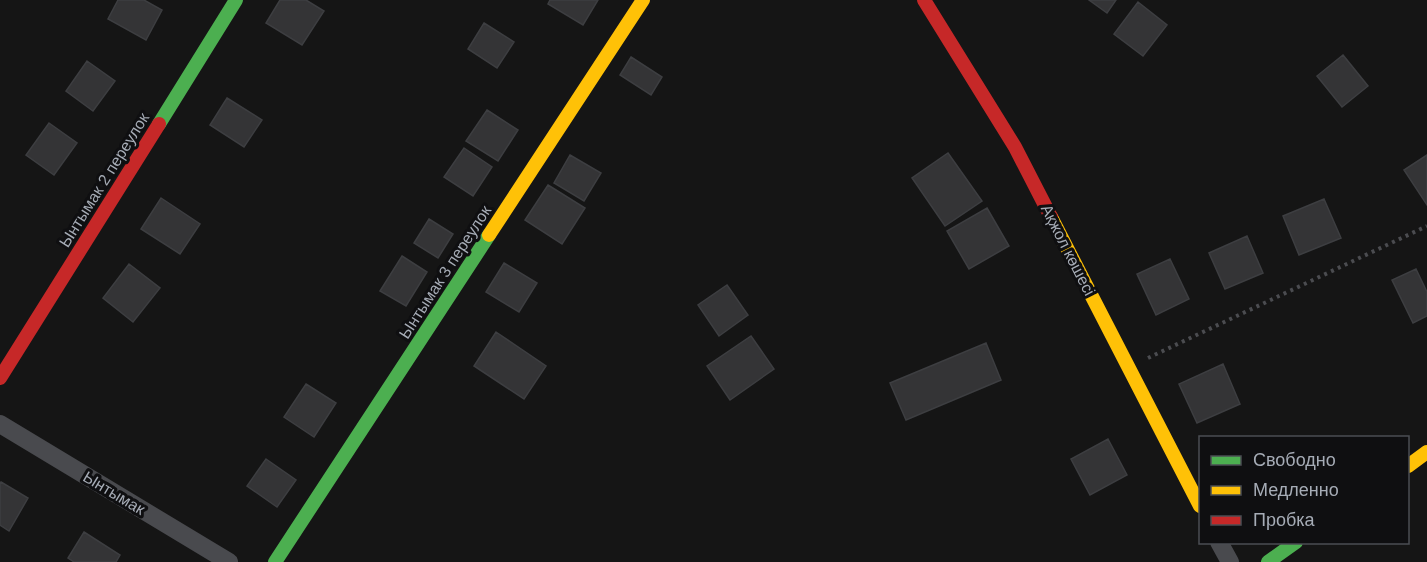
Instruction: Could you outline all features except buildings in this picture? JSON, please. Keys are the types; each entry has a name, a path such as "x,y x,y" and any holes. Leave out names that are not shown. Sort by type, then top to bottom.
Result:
{"street":[{"name":"Ынтымак 2 переулок","path":"0,378 236,0"},
{"name":"Ынтымак 3 переулок","path":"275,562 643,0"},
{"name":"Ақжол көшесі","path":"924,0 1015,147 1199,504"},
{"name":"Ынтымак","path":"0,424 229,562"},
{"path":"1409,465 1427,452"},
{"path":"1221,544 1230,562"},
{"path":"1268,562 1295,544"}],"path":[{"path":"1128,367 1427,226"}],"traffic: fast":[{"path":"159,124 236,0"},
{"path":"275,562 489,235"},
{"path":"1268,562 1293,544"}],"traffic: slow":[{"path":"489,235 643,0"},
{"path":"1051,217 1199,504"},
{"path":"1409,465 1427,452"}],"traffic: jam":[{"path":"924,0 1015,147 1051,217"},
{"path":"0,378 159,124"}]}
